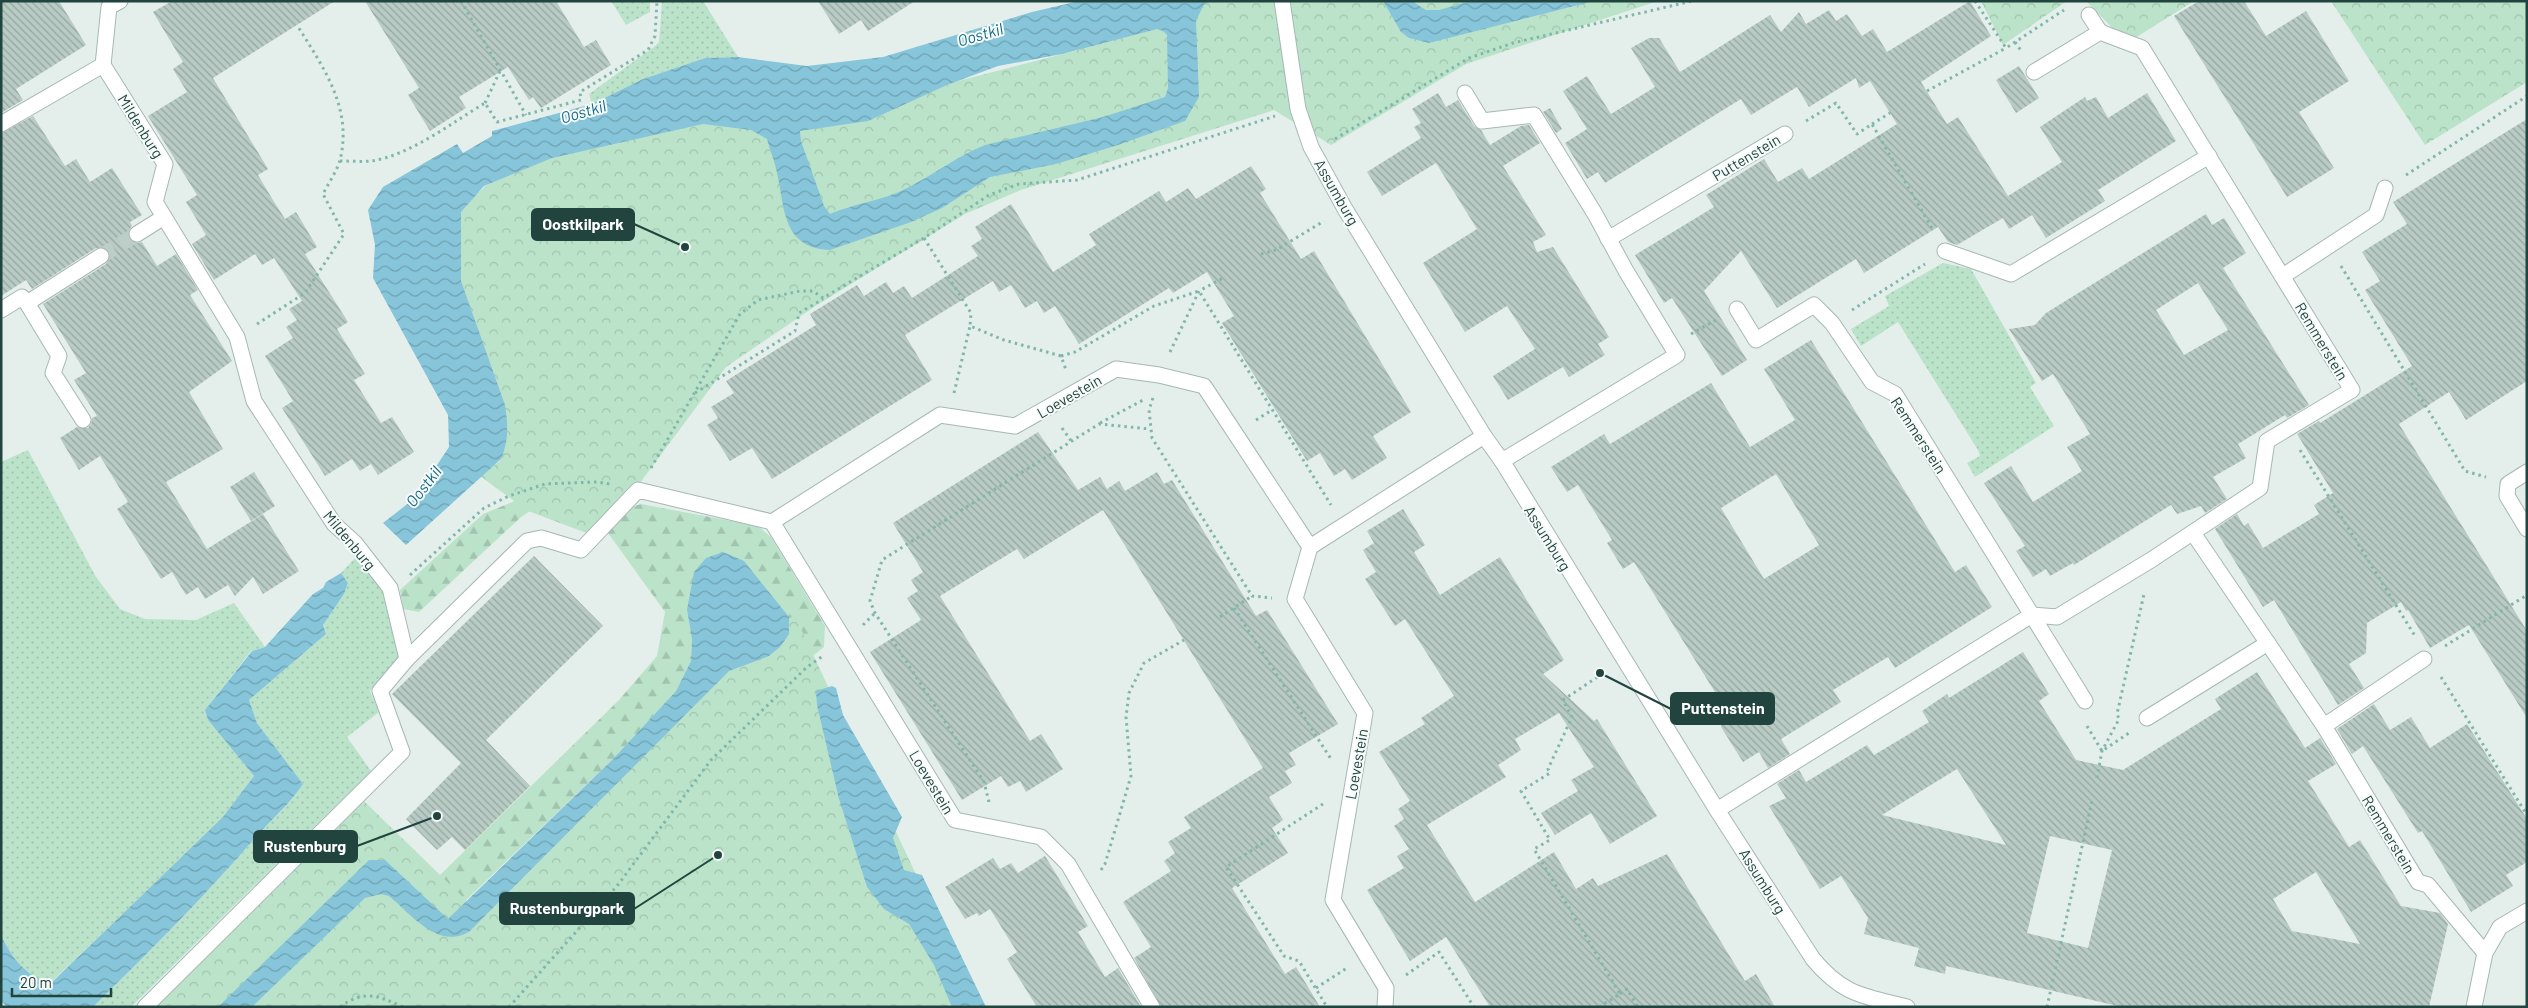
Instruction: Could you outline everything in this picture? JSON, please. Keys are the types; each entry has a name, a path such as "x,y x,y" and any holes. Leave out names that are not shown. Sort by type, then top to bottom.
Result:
{"street":[{"path":"1,124 102,65 109,7 120,1"},
{"name":"Assumburg","path":"1282,1 1298,110 1312,147 1345,209 1484,436 1502,461 1717,810 1813,959 1828,977 1845,989 1853,1001 1907,1007"},
{"path":"2034,72 2100,32 2089,15"},
{"name":"Remmerstein","path":"2032,615 2057,616 2151,560 2260,488 2267,441 2352,390 2142,48 2100,32"},
{"name":"Mildenburg","path":"102,65 165,164 155,202 237,337 254,400 334,524 355,544 390,588"},
{"path":"1465,93 1482,121 1534,115 1595,214 1677,355 1502,461"},
{"name":"Puttenstein","path":"1608,239 1784,134"},
{"path":"1945,251 2011,274 2209,156"},
{"path":"2283,276 2376,215 2385,188"},
{"path":"138,234 164,218"},
{"path":"26,303 101,256"},
{"path":"1,310 22,297 59,356 53,373 83,420"},
{"name":"Remmerstein","path":"1737,309 1756,340 1814,304 1832,323 1872,382 1895,394 2086,701"},
{"name":"Loevestein","path":"1152,1007 1068,864 1041,837 955,820 772,522 940,415 1016,426 1116,369 1159,374 1204,386 1310,547"},
{"path":"1295,599 1310,547 1484,436"},
{"path":"2527,472 2508,484 2506,496 2527,529"},
{"path":"146,1007 402,752 380,691 407,658 527,541 541,538 581,550 638,490 772,522"},
{"name":"Remmerstein","path":"2193,533 2324,726 2418,882 2428,885 2485,953"},
{"path":"390,588 407,658"},
{"name":"Loevestein","path":"1295,599 1365,713 1333,900 1386,988"},
{"path":"1717,810 2032,615"},
{"path":"2147,718 2268,642"},
{"path":"2324,726 2426,658"},
{"path":"2474,1007 2485,953 2500,927 2527,911"},
{"path":"1384,1007 1386,988"}],"path":[{"path":"461,1 526,115"},
{"path":"486,103 497,122 581,100 580,92 648,50 655,36 657,1"},
{"path":"1312,147 1340,137 1469,58 1513,43 1692,1"},
{"path":"1975,1 2006,48"},
{"path":"1927,91 2006,48 2070,6"},
{"path":"237,337 305,293 344,237 344,232 323,194 340,161 342,133 340,102 328,74 297,25"},
{"path":"340,161 372,161 412,147 486,103 501,69"},
{"path":"2385,188 2527,96"},
{"name":"Puttenstein","path":"1784,134 1836,103 1857,134 1890,113"},
{"path":"694,393 795,331 799,313 924,238 989,195 1019,184 1077,180 1274,115 1277,122"},
{"path":"1832,323 1945,251 1872,124"},
{"path":"1261,254 1276,250 1345,209"},
{"path":"924,238 971,314 970,326 949,416"},
{"path":"2329,246 2465,471 2508,484"},
{"path":"1159,374 1199,291 1225,276"},
{"path":"390,588 407,579 484,508 509,496 544,484 597,482 638,490 740,314 758,300 800,290 813,291 823,298"},
{"path":"1671,346 1737,309"},
{"path":"970,326 1004,340 1061,356 1073,392"},
{"path":"999,829 991,810 984,782 875,613 870,601 882,560 1100,424 1154,394 1149,410 1152,438 1252,596"},
{"path":"1100,424 1150,429"},
{"path":"2287,428 2426,658 2527,814"},
{"path":"2098,778 2102,751 2120,719 2117,714 2151,560"},
{"path":"2426,658 2527,595"},
{"path":"1220,617 1252,596 1295,599"},
{"path":"1234,608 1333,762 1356,768"},
{"path":"1085,891 1105,864 1131,776 1126,717 1129,693 1144,663 1184,640"},
{"path":"509,1007 617,886 712,760 806,668 846,641"},
{"path":"1620,994 1534,849 1550,840 1521,791 1550,773 1548,769 1572,717 1563,700 1624,660"},
{"path":"2086,701 2076,707 2102,751"},
{"path":"2102,751 2145,723 2147,718"},
{"path":"1327,1007 1299,961 1284,956 1226,867 1353,785"},
{"path":"2047,1007 2079,853 2092,801"},
{"path":"1386,988 1439,952 1474,1007"},
{"path":"1316,988 1366,955"},
{"path":"1599,1007 1627,989 1638,1007"},
{"path":"340,1007 356,998 375,995 403,1007"}],"green space":[{"path":"611,1 650,1 650,12 626,25"},
{"path":"662,1 703,1 738,57 705,58 643,79 592,104 589,94 659,42"},
{"path":"1204,1 1658,1 1466,64 1331,145 1274,110 1021,190 965,214 817,305 726,367 634,491 592,535 528,511 480,476 500,461 506,426 457,280 458,210 487,185 551,155 712,119 796,123 1078,50"},
{"path":"1981,1 2067,1 2003,45"},
{"path":"2086,1 2194,1 2127,43"},
{"path":"2331,1 2527,1 2527,82 2425,145"},
{"path":"1943,263 1971,269 2036,383 2030,387 2054,426 1975,477 1967,463 1980,456 1978,450 1898,322 1861,346 1851,329 1889,306 1885,296"},
{"path":"28,450 96,577 120,609 145,619 196,620 234,603 265,647 251,651 205,710 208,720 254,776 224,817 50,983 26,971 10,952 1,935 1,462"},
{"path":"527,496 537,506 520,518 419,612 403,609 400,590 483,514"},
{"path":"641,504 758,526 771,537 825,626 824,647 772,688 436,935 729,671 687,610 692,639 691,661 676,691 613,759 464,902 161,1007 437,878 619,700 657,656 665,612 608,533 629,508"},
{"path":"357,556 387,594 402,653 370,691 379,712 347,737 371,771 131,1007 93,1007 216,882 286,806 303,784 257,723 249,700 326,634 323,625 344,594 348,583 341,573"},
{"path":"795,616 978,1007 155,1007 364,801 475,909 752,631"}],"water":[{"name":"Oostkil","path":"1079,1 1212,1 1204,4 1196,21 1199,97 1185,121 1118,145 1056,164 990,177 942,208 911,222 830,250 814,248 794,234 785,212 776,169 767,139 751,130 703,124 552,158 484,186 461,212 461,281 505,405 507,432 504,452 501,459 406,545 383,523 415,498 449,447 448,415 373,278 375,245 368,210 383,187 457,144 463,153 492,136 492,131 592,104 643,79 705,58 738,57 807,66 883,57 1032,12","holes":["1157,29 1167,35 1168,88 1165,97 1103,117 985,145 917,183 888,196 830,214 824,206 801,141 800,131 868,121 947,85 998,66 1062,54"]},
{"path":"1383,1 1412,1 1426,10 1439,10 1471,1 1594,1 1429,43 1409,38 1401,32"},
{"path":"723,552 744,561 789,617 789,634 781,646 769,656 729,671 470,931 459,936 448,937 437,934 417,921 389,896 381,894 365,898 252,1007 218,1007 369,860 385,860 448,919 613,759 676,691 691,661 692,639 687,610 694,572 706,558"},
{"path":"341,573 348,583 344,594 323,625 326,634 249,700 257,723 303,784 298,791 196,903 93,1007 7,1007 1,1001 1,935 20,965 34,976 51,983 223,817 254,776 208,720 205,710 252,651 265,647 313,594 323,588 326,582"},
{"path":"832,686 836,688 843,715 902,817 893,838 904,870 922,875 986,1007 952,1007 934,965 909,924 884,909 867,887 839,799 817,705 816,691"}],"building":[{"path":"1,1 59,1 86,45 16,89 23,100 1,113"},
{"path":"172,1 335,1 213,78 268,169 258,175 271,197 285,219 296,212 317,247 305,254 348,322 337,329 365,374 354,380 381,423 392,417 414,452 378,475 371,464 360,471 352,459 325,476 282,408 293,401 265,356 293,338 286,327 297,320 289,309 302,301 274,258 262,265 255,254 214,280 192,244 206,235 186,202 197,195 148,116 187,92 173,69 183,62 153,12"},
{"path":"365,1 556,1 584,47 596,40 611,65 541,108 533,97 529,100 508,67 459,97 466,108 430,131 408,95 419,88"},
{"path":"818,1 915,1 868,31 861,20 839,34"},
{"path":"1970,1 1991,36 1921,82 1947,124 1958,117 2008,196 2062,162 2040,127 2085,97 2087,101 2096,97 2108,118 2147,93 2176,141 2098,190 2105,201 2046,238 2032,215 2009,229 2003,218 1957,245 1948,242 1938,227 1864,273 1856,259 1777,308 1741,251 1704,291 1747,360 1722,376 1672,298 1664,303 1635,255 1714,207 1706,195 1764,159 1778,182 1802,168 1809,179 1897,124 1870,81 1859,88 1856,78 1809,107 1797,87 1751,115 1741,99 1605,183 1598,172 1587,179 1565,143 1587,129 1563,91 1587,76 1611,114 1655,87 1631,48 1649,38 1659,38 1680,72 1770,15 1781,32 1799,12 1806,24 1829,10 1836,21 1847,14 1862,36 1873,29 1887,52"},
{"path":"2199,1 2244,1 2266,36 2306,11 2349,81 2299,112 2334,168 2287,197 2174,16"},
{"path":"2019,66 2039,98 2016,113 1996,80"},
{"path":"1438,93 1446,107 1458,100 1474,126 1481,130 1490,145 1521,126 1529,125 1540,143 1503,166 1546,235 1533,242 1537,252 1553,247 1609,337 1598,344 1605,355 1569,377 1563,367 1508,400 1493,376 1535,349 1507,306 1465,332 1423,263 1477,229 1436,163 1382,196 1367,172 1421,138 1414,127 1421,123 1412,109"},
{"path":"1550,108 1562,129 1556,133 1543,112"},
{"path":"33,116 65,166 76,159 90,182 112,168 142,215 130,222 132,226 129,230 129,239 137,243 142,242 157,266 176,254 198,290 190,295 232,361 189,392 223,449 166,482 207,549 263,514 299,571 263,594 253,577 235,596 228,585 205,599 198,587 186,595 172,572 161,579 117,509 128,502 100,456 79,470 60,438 77,427 88,428 92,418 97,416 74,380 86,373 43,304 106,264 110,255 106,248 96,248 32,289 26,280 1,296 1,133"},
{"path":"2527,119 2527,381 2466,420 2449,392 2399,424 2527,631 2527,718 2469,625 2430,648 2408,610 2406,611 2401,602 2367,623 2366,653 2349,664 2364,688 2338,705 2274,600 2263,607 2215,529 2237,514 2244,526 2248,523 2263,548 2319,514 2314,505 2333,493 2297,434 2319,421 2320,423 2412,366 2365,290 2380,281 2362,252 2407,224 2393,202"},
{"path":"1251,166 1266,189 1260,193 1301,259 1314,251 1411,412 1373,436 1387,458 1352,480 1345,469 1334,476 1320,453 1307,461 1222,323 1234,316 1207,272 1173,293 1169,288 1079,344 1055,306 1044,313 1037,301 1025,308 1011,285 999,292 993,281 905,335 932,380 772,479 752,448 730,461 707,425 718,418 711,407 734,393 726,381 816,325 810,314 857,285 864,296 886,282 893,293 904,286 912,298 978,256 971,246 982,239 975,227 1011,204 1053,272 1096,245 1089,234 1159,191 1166,202 1188,188 1196,199"},
{"path":"2206,214 2212,225 2224,218 2246,253 2223,268 2309,405 2287,418 2285,415 2238,444 2246,458 2213,477 2227,499 2205,513 2201,506 2177,514 2171,505 2074,565 2073,563 2050,576 2046,569 2033,577 2016,551 2025,546 1984,483 2011,466 2033,502 2082,471 2067,447 2090,434 2053,374 2042,381 2009,329 2035,325 2046,313","holes":["2198,283 2228,330 2184,355 2156,310"]},
{"path":"1811,340 1955,572 1966,565 1992,607 1895,668 1888,657 1833,690 1841,702 1781,739 1790,754 1768,768 1759,752 1743,762 1721,727 1721,717 1728,713 1634,562 1623,569 1607,543 1612,540 1578,485 1567,492 1551,467 1604,434 1610,444 1711,383 1750,447 1795,420 1764,369","holes":["1776,474 1819,545 1764,579 1721,508"]},
{"path":"1038,432 1078,490 1100,477 1107,489 1119,481 1125,491 1157,472 1164,484 1172,480 1256,616 1267,610 1338,724 1289,753 1296,765 1285,771 1292,783 1269,797 1283,820 1272,828 1288,853 1232,888 1285,974 1296,967 1320,1007 1161,1007 1134,958 1151,947 1123,902 1171,871 1164,861 1175,853 1168,842 1191,828 1184,817 1263,768 1103,510 1024,559 1017,549 940,596 1030,741 1041,734 1063,769 1026,792 1020,781 1008,787 1001,776 962,800 870,652 921,620 907,598 918,591 911,580 923,572 893,523"},
{"path":"254,472 275,506 251,521 230,487"},
{"path":"1403,509 1425,545 1414,552 1440,595 1500,557 1564,660 1543,674 1594,721 1597,719 1657,816 1610,844 1591,813 1555,835 1541,813 1578,791 1571,780 1594,767 1559,713 1515,739 1521,750 1498,765 1506,777 1427,825 1475,902 1554,852 1576,889 1593,878 1598,886 1667,854 1745,981 1756,974 1775,1007 1490,1007 1446,937 1410,961 1367,890 1404,868 1397,856 1409,849 1394,826 1404,819 1398,809 1410,801 1379,752 1425,724 1421,718 1454,696 1405,619 1395,626 1365,579 1376,572 1363,550 1374,543 1367,531"},
{"path":"534,556 603,626 486,740 530,786 465,850 452,837 437,850 406,819 461,763 392,694"},
{"path":"2023,652 2049,694 2039,701 2076,760 2123,770 2221,709 2215,699 2257,672 2305,748 2320,738 2336,764 2308,781 2349,847 2360,840 2401,906 2440,913 2448,924 2429,1007 2122,1007 1946,966 1945,974 1914,966 1919,948 1864,934 1868,918 1841,876 1820,889 1769,806 1786,798 1777,784 1799,770 1806,782 1867,745 1874,755 1929,722 1922,711 1947,694 1949,698","holes":["1957,769 2006,845 1882,815","2050,836 2112,850 2088,948 2027,933","2316,872 2360,944 2292,931 2273,899"]},
{"path":"2374,704 2390,730 2411,717 2430,748 2467,724 2527,819 2527,862 2506,875 2513,886 2471,912 2422,831 2418,833 2363,746 2352,754 2337,729"},
{"path":"1045,856 1088,926 1078,932 1105,977 1118,968 1141,1007 1037,1007 1007,959 1017,952 990,909 979,916 977,913 965,919 945,887 993,858 1000,869 1011,863 1018,873"}],"tunnel":[{"path":"101,256 137,234"}],"place":[{"name":"Oostkilpark","path":"685,247"},
{"name":"Puttenstein","path":"1600,673"},
{"name":"Rustenburg","path":"437,816"},
{"name":"Rustenburgpark","path":"718,855"}]}
